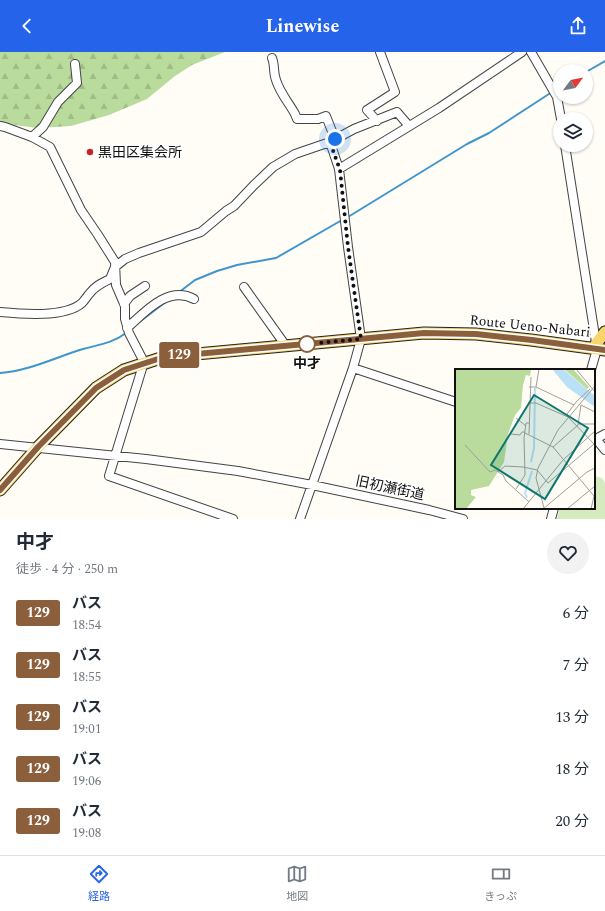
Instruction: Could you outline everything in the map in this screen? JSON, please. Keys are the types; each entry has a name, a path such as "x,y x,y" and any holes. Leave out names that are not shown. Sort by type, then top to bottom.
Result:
{"main road":[{"name":"Route Ueno-Nabari","path":"0,490 38,447 96,388 124,370 144,362 164,357 424,333 476,334 599,348 605,332"}],"street":[{"path":"377,121 366,110 395,92 380,52"},
{"path":"340,170 439,108 522,52"},
{"path":"531,52 557,97 560,112"},
{"path":"272,58 274,64 274,75 278,86 297,119 318,119 326,116 340,170 361,339 353,368 300,519"},
{"path":"32,137 43,127 58,102 77,83 75,64"},
{"path":"0,312 28,315 52,313 71,309 82,303 98,285 110,279 115,267 125,259 201,232 234,206 273,167 295,154 333,141 354,129 397,112 409,126"},
{"path":"0,126 5,126 32,137 50,147 81,210 115,262 116,285 124,304 125,319 128,331 144,362 109,476 233,519"},
{"path":"566,152 599,348 591,369"},
{"path":"124,304 130,296 145,286"},
{"path":"244,286 286,346"},
{"path":"128,331 154,306 169,296 186,295 194,299"},
{"path":"353,368 455,402"},
{"path":"605,434 595,439 605,450"},
{"name":"旧初瀬街道","path":"0,444 115,455 238,472 312,485 429,510 463,519"},
{"path":"551,519 554,509"}],"green space":[{"path":"0,52 225,52 192,65 175,76 147,99 109,115 71,126 37,128 0,123"},
{"path":"595,476 602,478 605,483 605,519 557,519 560,509 595,509"}],"waterway":[{"path":"593,68 605,61"},
{"path":"348,217 467,144 489,133 552,92"},
{"path":"178,293 195,280 217,271 237,265 276,258 342,220"},
{"path":"138,323 167,301"},
{"path":"0,373 32,367 83,349 100,345 126,333"}],"bus line":[{"name":"129","path":"0,490 38,447 96,388 124,370 144,362 164,357 424,333 476,334 605,350"}],"place":[{"name":"黒田区集会所","path":"90,152"},
{"name":"中才","path":"307,344"}],"route":[{"path":"307,344 361,339 348,247 340,170 330,142 335,139"}]}
